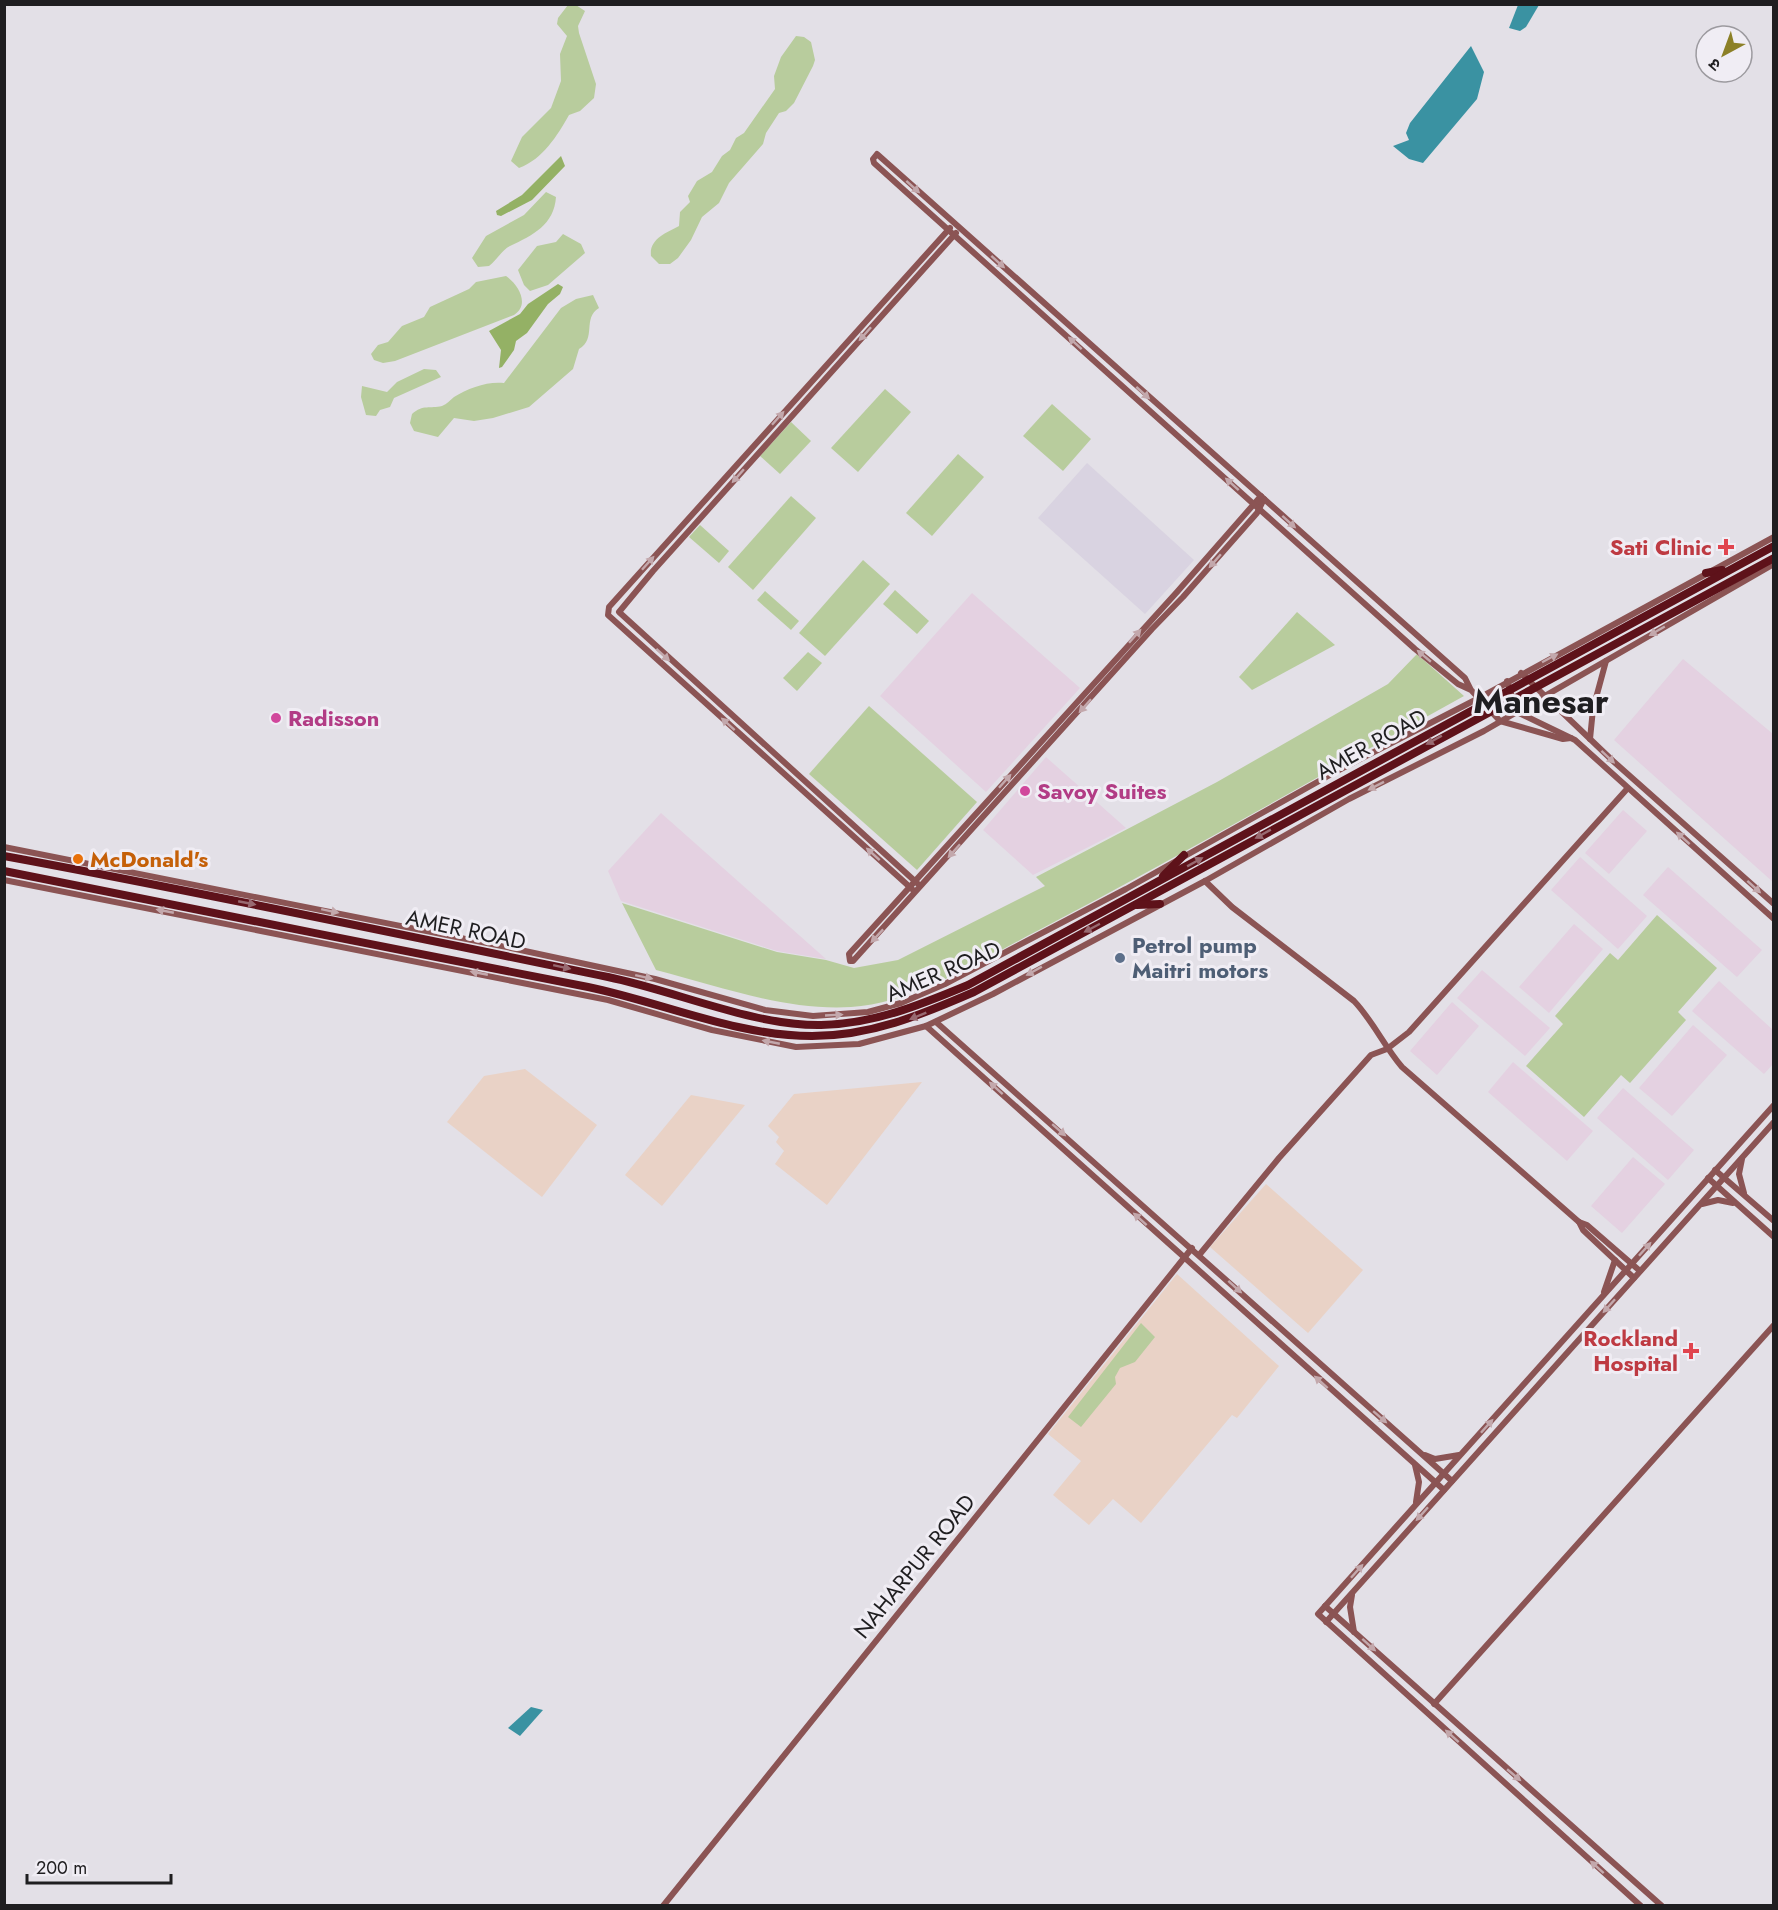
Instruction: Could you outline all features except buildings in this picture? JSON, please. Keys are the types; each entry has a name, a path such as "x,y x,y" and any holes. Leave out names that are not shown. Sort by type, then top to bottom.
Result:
{"highway":[{"name":"AMER ROAD","path":"4,856 36,858 666,987 776,1021 819,1025 872,1019 912,1008 968,985 1156,883 1479,702 1773,546"},
{"name":"AMER ROAD","path":"4,871 301,929 394,952 545,983 622,994 741,1026 810,1036 852,1034 914,1018 974,992 1485,712 1773,558"},
{"path":"1706,573 1730,569"},
{"path":"1744,581 1752,571"},
{"path":"1156,883 1184,855"},
{"path":"1133,905 1160,904"},
{"path":"249,928 252,919"},
{"path":"297,938 301,929"},
{"path":"684,1022 687,1012"}],"street":[{"path":"1471,690 1458,684 1415,649 954,236 874,163 873,159 877,154 1465,678 1479,702 1500,721 1563,739 1571,738"},
{"path":"916,893 608,615 609,607 955,223"},
{"path":"922,887 619,612 653,571 961,228"},
{"path":"1257,506 849,954 850,962 854,962 1152,628 1183,597 1257,506 1263,497"},
{"path":"666,987 793,1015 835,1016 888,1007 945,984 1126,889 1337,771 1479,702 1521,673 1773,537"},
{"path":"545,983 684,1022 796,1047 859,1044 926,1026 1160,904 1349,799 1545,697 1773,564"},
{"path":"1590,740 1593,709 1606,661"},
{"path":"1521,673 1590,740 1773,904"},
{"path":"1507,681 1516,712 1571,738 1773,919"},
{"path":"1200,1254 1279,1158 1371,1055 1387,1049 1409,1032 1627,789"},
{"path":"4,847 36,858"},
{"path":"4,880 297,938 394,952"},
{"path":"1205,880 1232,908 1354,1001 1368,1015 1387,1049 1402,1067 1579,1222 1587,1225 1640,1271"},
{"path":"936,1022 1200,1254 1452,1481"},
{"path":"926,1026 1444,1490"},
{"path":"1641,1905 1317,1614 1773,1105"},
{"path":"1326,1622 1773,1122"},
{"path":"1743,1156 1739,1174 1746,1196"},
{"path":"1715,1170 1773,1221"},
{"path":"1708,1178 1773,1237"},
{"path":"1697,1207 1711,1200 1737,1204"},
{"path":"1579,1222 1583,1230 1634,1278"},
{"name":"NAHARPUR ROAD","path":"663,1905 1192,1248"},
{"path":"1601,1298 1615,1260"},
{"path":"1434,1704 1773,1325"},
{"path":"1422,1454 1435,1459 1462,1454"},
{"path":"1414,1463 1419,1482 1415,1506"},
{"path":"1353,1591 1350,1607 1354,1632"},
{"path":"1325,1606 1662,1905"}],"shaded area":[{"path":"1087,463 1194,560 1145,614 1038,518"},
{"path":"972,593 1080,688 986,792 880,696"},
{"path":"1683,659 1773,734 1773,882 1614,740"},
{"path":"1046,757 1126,828 1033,875 983,830"},
{"path":"1623,810 1647,831 1609,874 1585,853"},
{"path":"661,813 826,959 777,951 621,901 608,871"},
{"path":"1580,857 1647,916 1618,949 1551,890"},
{"path":"1668,867 1762,950 1737,977 1643,895"},
{"path":"1574,924 1603,949 1549,1013 1519,987"},
{"path":"1482,970 1550,1028 1525,1056 1457,998"},
{"path":"1719,981 1773,1030 1773,1064 1764,1074 1692,1011"},
{"path":"1452,1002 1479,1026 1437,1075 1410,1051"},
{"path":"1693,1025 1727,1055 1672,1116 1639,1088"},
{"path":"1513,1062 1593,1131 1567,1161 1488,1092"},
{"path":"525,1069 597,1125 542,1197 447,1122 484,1076"},
{"path":"922,1082 827,1205 775,1164 784,1151 776,1142 779,1137 768,1126 794,1094"},
{"path":"1623,1088 1694,1150 1668,1180 1597,1118"},
{"path":"691,1095 745,1105 662,1206 625,1175"},
{"path":"1633,1157 1665,1184 1622,1233 1591,1206"},
{"path":"1266,1184 1363,1270 1308,1333 1210,1247"},
{"path":"1177,1274 1279,1366 1237,1418 1232,1415 1141,1523 1113,1499 1089,1525 1053,1495 1081,1461 1048,1434"}],"green space":[{"path":"568,5 576,5 585,11 578,26 596,84 594,98 580,111 569,115 542,153 519,168 511,161 522,137 551,108 561,81 560,54 567,36 557,24 558,18"},
{"path":"796,36 804,37 811,42 815,60 794,103 786,111 779,113 766,133 763,144 729,183 719,203 702,217 691,240 678,258 670,264 659,264 651,256 653,245 659,237 679,226 680,212 690,202 688,196 697,181 712,172 722,156 730,150 736,138 744,133 775,89 774,76 781,57"},
{"path":"561,156 565,166 532,200 501,216 497,215 496,211 522,195"},
{"path":"546,192 556,197 547,222 534,233 507,248 489,266 478,267 472,258 486,236 524,215"},
{"path":"563,234 581,244 585,253 548,285 530,291 524,285 518,270 537,246 556,242"},
{"path":"506,276 515,284 521,295 521,306 514,315 395,361 383,363 374,360 371,354 378,345 388,342 402,326 424,317 430,307 469,289 476,282"},
{"path":"558,284 563,287 560,294 548,304 527,333 516,341 514,350 499,368 501,350 489,331 520,314 528,304"},
{"path":"593,295 599,308 591,317 587,340 579,349 573,369 529,407 474,421 454,418 438,437 414,431 410,423 412,414 416,411 442,406 454,397 478,386 504,383 561,308 576,299"},
{"path":"424,369 436,370 441,377 394,398 390,407 380,410 376,416 366,415 361,397 362,386 387,392 397,382"},
{"path":"885,389 911,412 858,472 831,448"},
{"path":"1052,404 1091,439 1063,471 1023,436"},
{"path":"791,422 811,441 780,474 760,456"},
{"path":"958,454 984,477 932,536 906,513"},
{"path":"791,496 816,518 753,590 728,567"},
{"path":"700,525 729,551 719,563 689,537"},
{"path":"863,560 890,584 825,656 799,633"},
{"path":"895,590 929,621 917,634 883,604"},
{"path":"765,591 799,621 791,630 757,600"},
{"path":"1297,612 1335,645 1252,690 1239,677"},
{"path":"808,652 822,663 797,691 783,678"},
{"path":"1417,654 1464,696 1092,902 948,978 899,998 851,1007 802,1005 752,996 656,970 622,903 777,952 826,960 854,968 898,960 1045,886 1036,877 1217,782 1388,684"},
{"path":"869,706 977,802 917,870 809,774"},
{"path":"1657,915 1717,968 1678,1012 1686,1020 1630,1083 1621,1075 1584,1117 1526,1066 1563,1024 1555,1016 1610,953 1618,960"},
{"path":"1141,1323 1155,1337 1135,1362 1120,1368 1115,1377 1116,1384 1081,1427 1068,1417"}],"water":[{"path":"1518,5 1539,5 1526,27 1520,31 1509,28"},
{"path":"1471,46 1484,72 1477,99 1423,163 1409,159 1393,146 1409,140 1406,133 1410,123"},
{"path":"531,1707 543,1710 520,1736 508,1728"}],"place":[{"name":"Sati Clinic","path":"1726,547"},
{"name":"Radisson","path":"276,718"},
{"name":"Savoy Suites","path":"1025,791"},
{"name":"McDonald's","path":"78,859"},
{"name":"Petrol pump Maitri motors","path":"1120,958"},
{"name":"Rockland Hospital","path":"1691,1351"}],"district":[{"name":"Manesar","path":"1541,701"}]}
